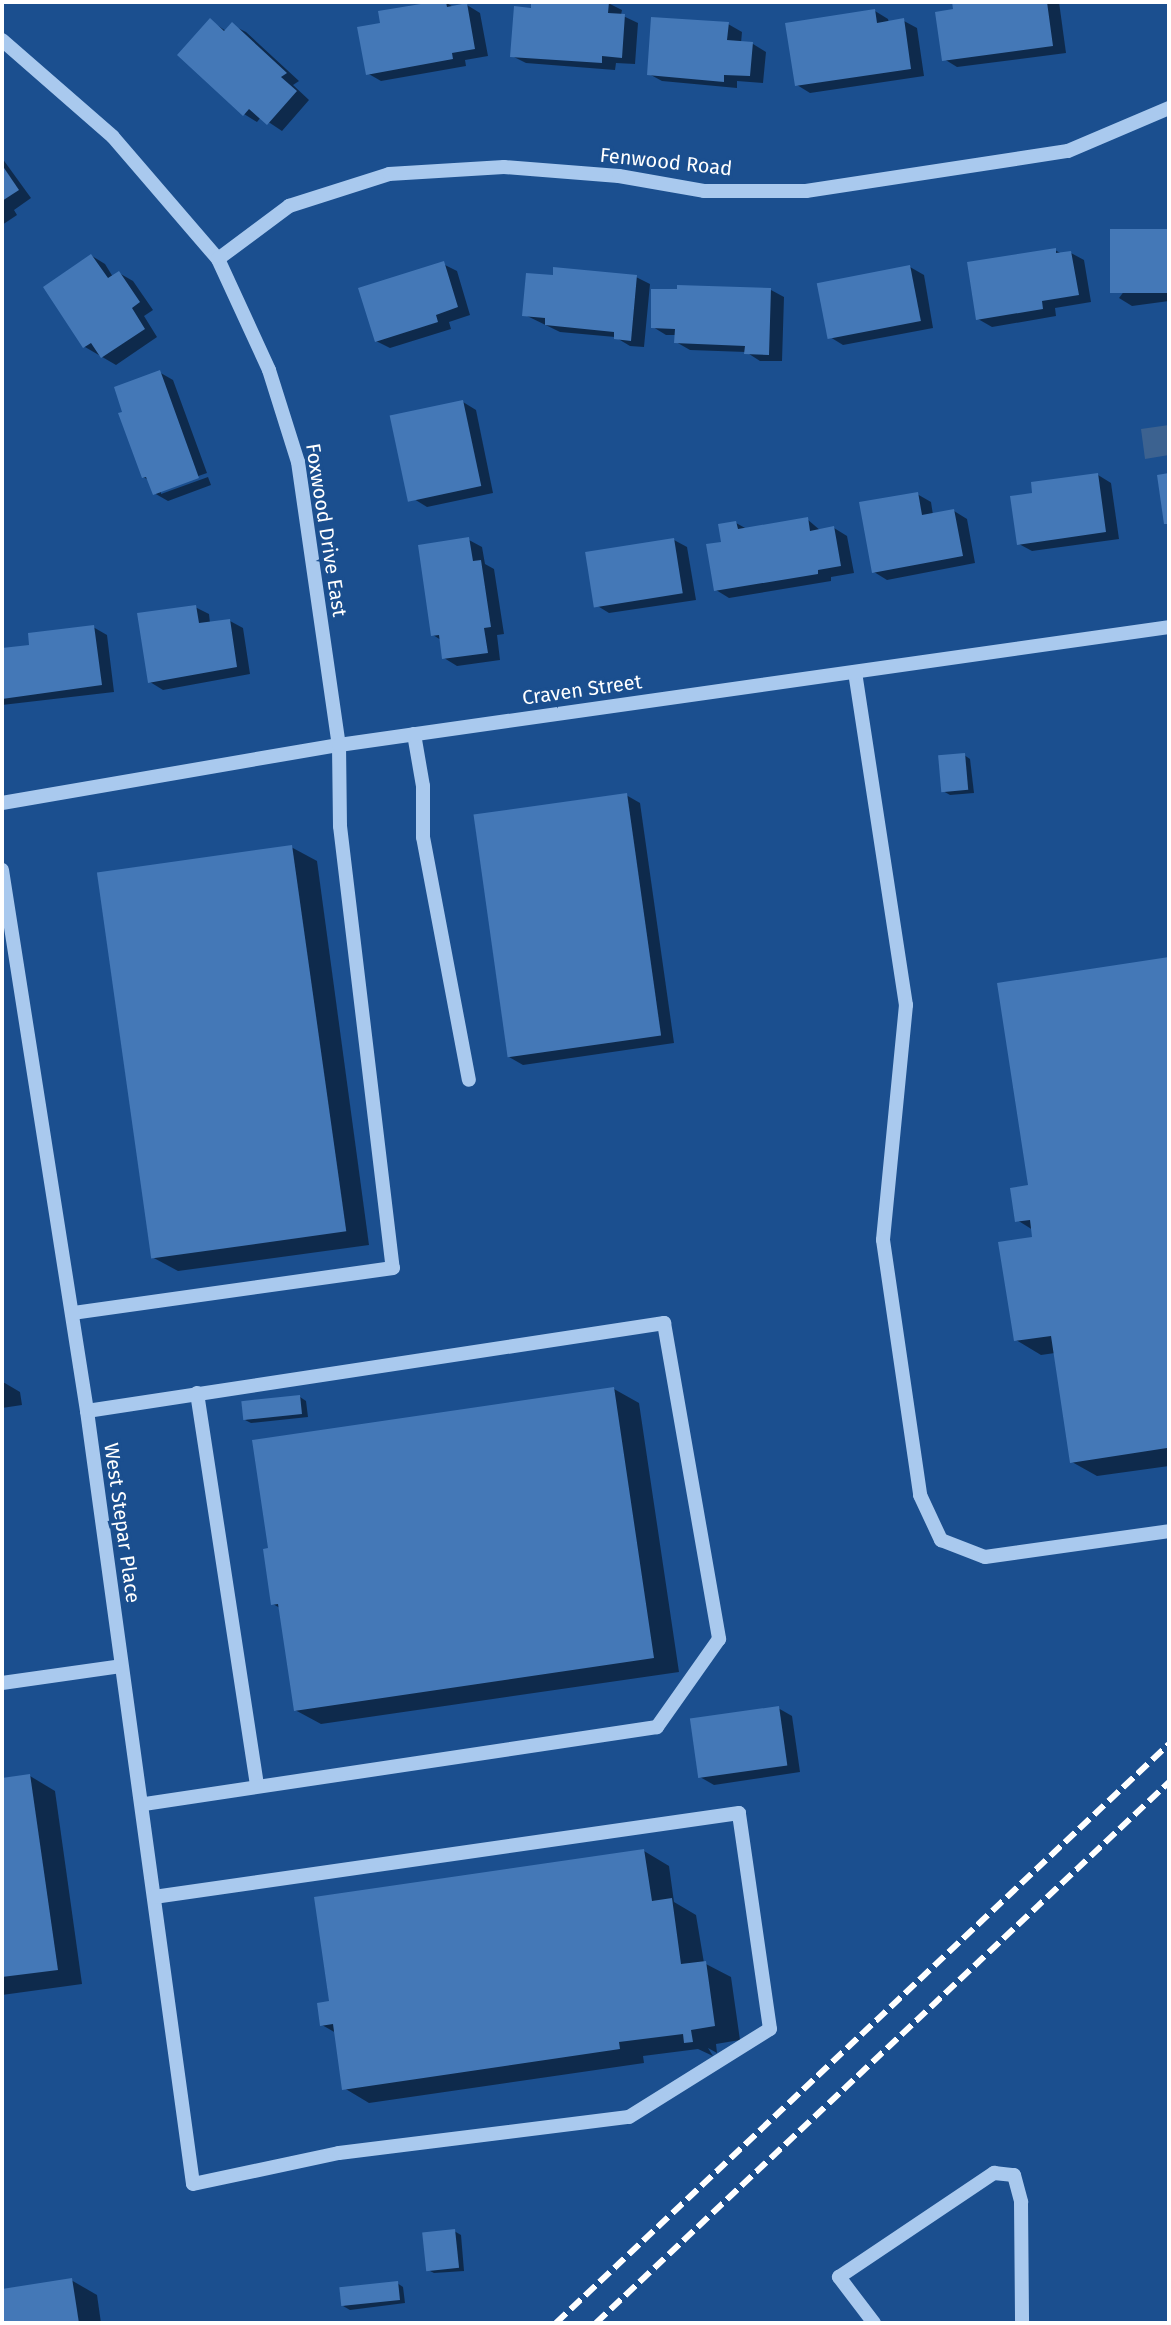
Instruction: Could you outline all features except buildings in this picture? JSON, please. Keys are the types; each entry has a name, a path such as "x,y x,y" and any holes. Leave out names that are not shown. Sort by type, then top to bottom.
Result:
{"street":[{"name":"Foxwood Drive East","path":"2,40 113,137 218,259 269,370 298,462 339,745 340,826 393,1268 72,1313"},
{"name":"Fenwood Road","path":"218,259 289,206 389,174 504,167 619,176 704,191 806,191 1068,151 1169,108"},
{"name":"Craven Street","path":"2,803 339,745 1169,627"},
{"path":"855,672 906,1005 883,1240 920,1495 941,1540 985,1557 1169,1531"},
{"path":"414,734 423,786 423,837 469,1080"},
{"name":"West Stepar Place","path":"2,870 87,1411 121,1666 144,1804 154,1897 193,2184 339,2153 629,2117 770,2029 739,1813 154,1897"},
{"path":"87,1411 664,1323 719,1639 657,1727 144,1804"},
{"path":"197,1393 257,1785"},
{"path":"2,1683 121,1666"},
{"path":"874,2323 839,2277 994,2173 1014,2175 1021,2202 1022,2323"}],"water":[{"path":"1169,425 1169,455 1145,459 1141,429"}],"railway":[{"path":"556,2323 1169,1744"},
{"path":"596,2323 1169,1782"}]}
